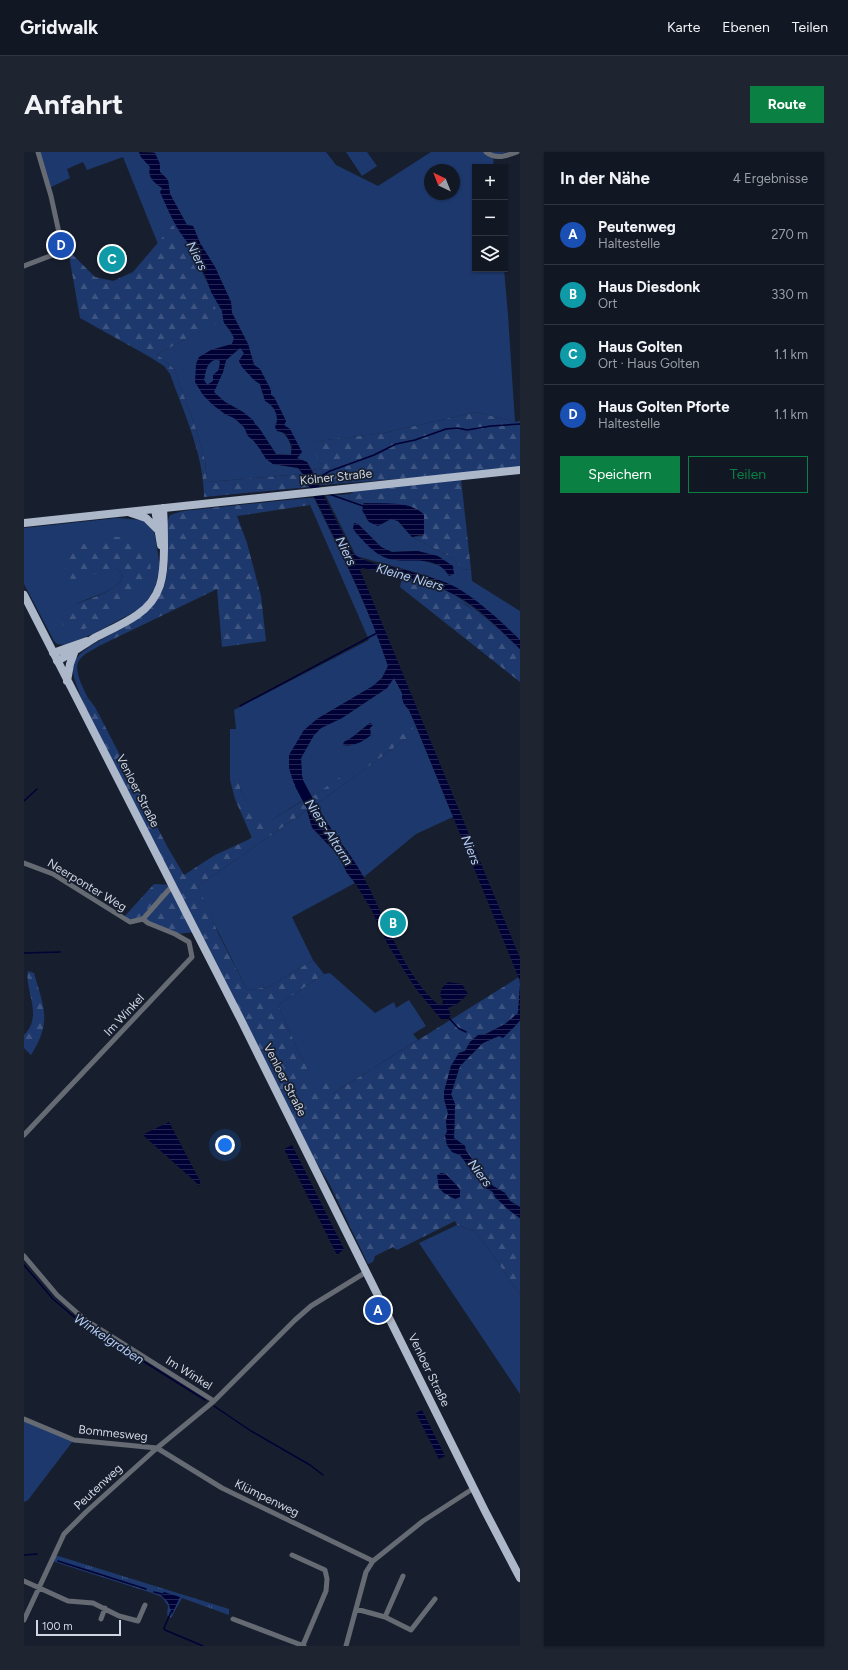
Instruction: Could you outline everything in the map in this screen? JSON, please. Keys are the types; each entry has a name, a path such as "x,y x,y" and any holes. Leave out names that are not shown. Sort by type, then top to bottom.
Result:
{"main road":[{"name":"Kölner Straße","path":"24,523 520,470"},
{"path":"159,508 157,529 164,560"},
{"path":"57,661 74,653 95,638 137,615 151,603 156,596 163,578 164,560 159,508"},
{"path":"126,512 146,518 157,529"},
{"name":"Venloer Straße","path":"24,595 173,885 520,1578"},
{"path":"53,653 95,638"},
{"path":"67,681 70,664 74,653"}],"street":[{"path":"24,266 63,251 51,196 38,152"},
{"path":"486,152 490,156 500,158 517,152"},
{"name":"Neerponter Weg","path":"24,863 53,874 130,922 143,919"},
{"path":"143,919 173,885"},
{"name":"Im Winkel","path":"24,1135 192,957 189,942 175,934 148,923 143,919"},
{"name":"Im Winkel","path":"24,1256 57,1295 84,1319 214,1401"},
{"name":"Peutenweg","path":"24,1620 64,1534 86,1512 157,1448 214,1401 311,1306 366,1272"},
{"name":"Bommesweg","path":"24,1420 74,1440 157,1448"},
{"name":"Klümpenweg","path":"157,1448 222,1488 373,1561"},
{"path":"346,1646 366,1572 373,1561 423,1521 474,1488"},
{"path":"233,1619 303,1646 326,1591 328,1579 325,1570 292,1555"},
{"path":"385,1617 403,1576"},
{"path":"24,1582 39,1587 68,1601 93,1603 119,1616 138,1621 145,1605"},
{"path":"356,1609 385,1617 411,1630 435,1599"},
{"path":"101,1619 105,1608"}],"green space":[{"path":"38,152 139,152 141,157 149,164 162,188 185,239 190,245 190,249 222,310 224,322 234,338 232,344 211,350 195,382 225,414 234,418 244,427 248,436 273,464 298,468 303,474 207,482 205,460 195,426 174,369 157,354 221,321 173,226 158,244 123,157 87,170 83,162 67,169 70,178 49,188"},
{"path":"152,152 326,152 336,165 378,186 431,152 506,152 493,157 494,164 472,164 472,272 504,272 515,422 476,412 384,433 310,442 323,468 312,470 307,462 297,458 300,455 284,425 286,421 274,397 271,395 270,389 260,369 254,365 248,344 232,313 231,302 215,267 200,243 193,226 187,225 170,194 168,180 160,172 155,153"},
{"path":"346,152 367,152 377,166 362,176"},
{"path":"173,225 222,321 157,354 174,369 195,426 205,460 207,482 303,474 309,487 204,497 201,466 197,450 170,374 164,366 150,357 80,318 68,250 95,277 113,281 133,272"},
{"path":"242,348 244,353 239,361 246,371 260,384 263,395 275,410 277,422 275,427 282,432 290,442 291,455 276,454 259,428 243,412 225,402 213,392 223,372 226,360"},
{"path":"217,359 220,361 219,368 213,381 207,385 204,380 207,367 213,360"},
{"path":"476,412 515,422 520,421 520,467 450,475 320,485 312,470 323,468 309,442 384,433"},
{"path":"461,479 471,570 462,569 453,558 412,537 423,536 401,505 364,503 349,500 350,494 355,491"},
{"path":"350,494 349,500 364,503 363,506 367,520 378,526 391,518 398,521 412,537 453,558 462,569 471,570 472,581 520,611 520,640 497,618 457,588 418,573 356,556 326,496","holes":["358,524 381,547 392,552 418,551 454,574 441,566 421,560 389,559 378,554 356,533"]},
{"path":"307,498 314,498 334,539 372,623 388,666 382,678 373,686 317,719 289,755 302,799 307,796 302,776 301,758 314,735 321,728 342,718 387,688 394,677 402,693 404,704 409,710 416,726 453,817 416,834 364,877 324,820 317,804 410,736 313,796 311,795 272,820 262,823 241,793 239,782 230,780 230,729 236,729 234,710 369,640","holes":["370,724 368,737 361,742 343,745 344,742"]},
{"path":"307,498 310,505 237,516 247,543 261,596 266,641 222,647 217,589 99,646 97,642 132,623 151,607 159,597 164,586 167,572 168,555 166,529 170,515 183,511"},
{"path":"117,518 143,520 154,531 160,566 155,588 146,603 138,610 93,634 65,645 57,644 24,584 24,528","holes":["115,568 150,576 62,612 82,601 110,590 118,584 122,580 121,572"]},
{"path":"105,536 130,538 146,545 151,571 147,583 134,598 108,615 79,632 69,630 57,617 72,606 107,592 122,580 121,572 115,568 76,580 69,578 65,569 63,551"},
{"path":"404,576 439,587 468,604 520,649 520,652 467,605 434,587 404,578"},
{"path":"402,578 435,587 448,593 490,624 520,652 520,682 400,587"},
{"path":"97,642 99,646 84,655 78,663 77,667 79,678 88,698 82,700 75,680 73,666 79,655"},
{"path":"88,698 95,707 168,848 184,875 215,855 252,838 235,799 230,780 239,781 241,793 262,822 272,820 312,795 313,796 413,727 410,736 317,804 313,802 308,805 307,810 198,886 219,935 247,990 268,987 313,960 324,974 278,1005 315,1084 328,1082 332,1094 519,977 520,985 518,1014 505,1024 470,1042 465,1051 459,1053 451,1066 444,1092 444,1099 448,1113 446,1121 447,1132 445,1135 447,1145 452,1152 460,1155 484,1187 493,1192 495,1197 520,1218 520,1295 488,1248 474,1231 457,1225 455,1221 397,1250 393,1247 375,1256 373,1262 368,1264 330,1185 293,1124 82,700"},
{"path":"307,810 312,828 339,856 347,873 355,883 292,917 313,960 268,987 247,990 203,901 198,886"},
{"path":"154,884 173,885 197,932 175,934 143,919 130,922 123,918"},
{"path":"28,971 34,973 41,996 44,1015 42,1033 31,1055 24,1048 24,1035 30,1028 33,1011 28,986"},
{"path":"330,973 375,1013 394,1002 396,1008 409,1000 426,1026 413,1034 418,1040 332,1094 315,1085 278,1005 324,974"},
{"path":"520,1020 520,1207 510,1201 505,1193 493,1186 466,1151 465,1146 454,1138 455,1105 451,1094 460,1066 483,1043 508,1032"},
{"path":"457,1225 474,1231 488,1248 520,1295 520,1394 419,1243"},
{"path":"24,1421 73,1441 28,1500 24,1502"},
{"path":"55,1555 229,1609 229,1615 182,1598 171,1618 167,1615 168,1606 162,1597 52,1561"}],"water":[{"path":"139,152 155,153 160,164 160,172 168,180 170,194 187,225 193,226 200,243 215,267 231,302 232,313 248,344 254,365 260,369 271,390 271,395 274,397 286,421 284,425 290,429 302,452 297,458 307,462 352,552 362,559 376,564 439,580 459,589 483,607 520,640 520,649 494,623 464,600 452,593 428,583 402,576 362,568 360,570 520,958 520,981 416,726 409,710 404,704 402,693 394,678 387,688 342,718 321,728 314,735 301,758 302,776 307,795 302,799 293,781 289,768 289,755 304,730 317,719 373,686 382,678 388,666 360,593 303,474 298,468 273,464 266,459 253,440 248,436 244,427 234,418 225,414 213,405 203,395 195,382 196,364 199,357 211,350 232,344 234,338 224,323 222,311 211,292 205,275 190,249 190,245 176,226 169,213 160,192 162,188 150,177 150,167 141,157","holes":["240,348 244,353 239,361 242,367 254,380 260,384 265,401 269,403 276,412 277,419 275,427 277,431 285,433 292,446 291,455 276,454 253,420 243,412 225,402 214,392 223,372 226,360","217,359 220,361 219,370 213,375 213,381 207,385 204,380 207,367 213,360"]},
{"path":"364,503 404,505 418,510 424,515 424,534 412,537 398,521 391,519 378,526 369,522 362,510"},
{"path":"354,523 358,524 381,547 392,552 418,551 438,556 453,566 454,574 449,576 444,569 437,564 430,562 397,560 384,557 374,551 360,538 353,529"},
{"path":"370,723 373,725 370,728 371,735 358,743 343,745 344,742"},
{"path":"313,802 317,804 322,814 359,868 406,964 416,980 440,1006 442,1005 443,1000 440,995 442,988 448,982 462,984 468,994 457,1004 448,1008 451,1015 448,1019 441,1019 416,989 388,945 371,909 347,873 339,856 312,827 307,805"},
{"name":"Niers","path":"520,985 520,1020 503,1038 499,1036 483,1043 460,1066 451,1094 455,1104 454,1138 465,1146 466,1151 493,1186 505,1193 510,1201 520,1207 520,1218 495,1197 493,1192 484,1187 460,1155 452,1152 447,1145 445,1135 447,1132 446,1121 448,1113 444,1099 444,1092 451,1066 459,1053 465,1051 470,1042 478,1035 486,1034 505,1024 518,1013"},
{"path":"169,1122 200,1181 200,1186 144,1136 144,1134"},
{"path":"292,1145 344,1249 337,1255 284,1149"},
{"path":"441,1173 446,1174 460,1189 460,1197 455,1199 444,1193 439,1188 437,1175"},
{"path":"422,1410 445,1456 439,1459 416,1413"},
{"path":"164,1592 180,1597 172,1614 168,1602 161,1595"}],"waterway":[{"path":"316,479 330,471 374,455 396,444 415,440 446,429 458,428 467,430 491,426 520,424"},
{"path":"329,494 363,506"},
{"path":"240,706 377,633"},
{"name":"Niers-Altarm","path":"300,785 316,815"},
{"path":"24,801 37,789"},
{"name":"Winkelgraben","path":"24,953 60,952"},
{"path":"449,1018 458,1028 466,1032"},
{"name":"Winkelgraben","path":"24,1265 53,1299 79,1321 205,1400"},
{"name":"Winkelgraben","path":"214,1406 251,1431 310,1465 323,1475"},
{"path":"24,1555 37,1554"},
{"path":"58,1561 146,1589"},
{"path":"154,1592 162,1594"},
{"path":"171,1612 164,1628 165,1630 203,1646"}],"place":[{"name":"Haus Golten Pforte","path":"61,245"},
{"name":"Haus Golten","path":"112,259"},
{"name":"Haus Diesdonk","path":"393,923"},
{"name":"Peutenweg","path":"378,1310"}],"water label":[{"name":"Kleine Niers","path":"410,577"}]}
